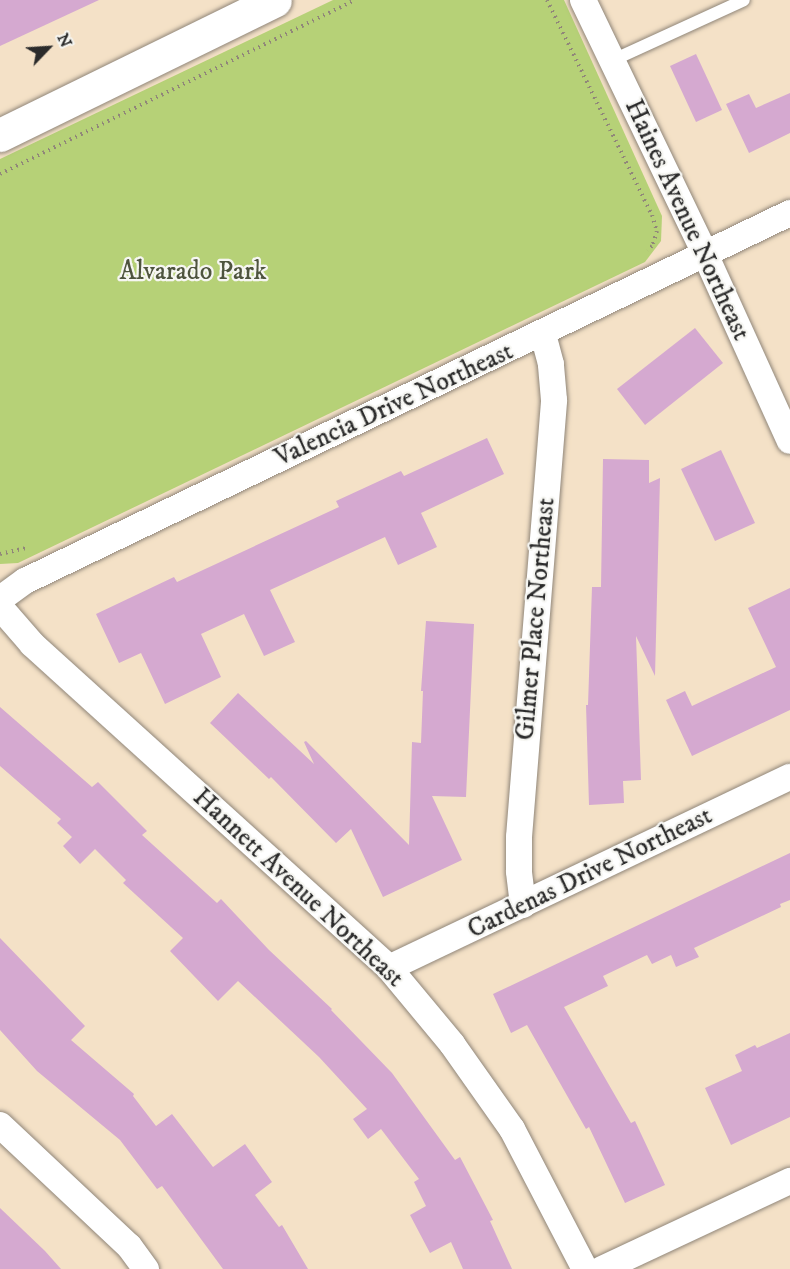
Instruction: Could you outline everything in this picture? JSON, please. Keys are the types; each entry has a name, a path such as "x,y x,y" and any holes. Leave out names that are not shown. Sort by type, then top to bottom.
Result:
{"street":[{"path":"0,135 275,0"},
{"name":"Haines Avenue Northeast","path":"583,0 705,254 790,441"},
{"name":"Valencia Drive Northeast","path":"0,599 25,580 543,334 790,213"},
{"name":"Gilmer Place Northeast","path":"523,906 519,871 519,837 554,400 551,364 543,334"},
{"name":"Hannett Avenue Northeast","path":"0,607 32,644 389,968 452,1044 512,1129 585,1269"},
{"name":"Cardenas Drive Northeast","path":"389,968 790,777"},
{"path":"0,1125 129,1246 146,1269"},
{"path":"602,1269 790,1181"}],"lane":[{"path":"611,61 744,0"}],"path":[{"path":"0,174 356,0"},
{"path":"547,0 652,216 657,231 652,246 642,254"},
{"path":"0,554 36,543"}],"green space":[{"name":"Alvarado Park","path":"333,0 564,0 662,216 661,241 645,262 18,563 0,564 0,159"}],"building":[{"path":"0,0 99,0 0,46"},
{"path":"696,54 722,110 696,122 670,66"},
{"path":"790,93 790,133 749,153 726,104 749,94 756,108"},
{"path":"695,328 723,363 645,425 617,389"},
{"path":"487,438 504,474 421,513 437,547 398,565 385,537 270,590 295,642 264,656 244,614 201,634 221,677 165,704 141,653 119,663 96,614 174,577 177,582 339,507 336,501 401,471 404,476"},
{"path":"721,450 755,523 715,541 681,469"},
{"path":"603,459 649,460 649,483 660,478 655,676 636,636 641,780 623,781 624,803 589,805 586,705 588,705 592,587 601,587"},
{"path":"790,588 790,710 692,756 666,700 685,691 692,706 776,667 748,608"},
{"path":"426,621 474,624 466,797 432,796 462,860 383,897 351,829 336,843 271,777 269,779 210,723 238,693 314,764 304,742 306,741 409,845 412,742 421,743 423,691 421,691"},
{"path":"0,707 92,787 98,782 147,831 142,835 217,903 221,899 269,950 332,1009 392,1073 455,1160 460,1157 493,1220 490,1221 512,1269 463,1269 451,1242 430,1253 410,1215 426,1206 414,1182 419,1179 381,1129 368,1139 353,1119 367,1109 319,1057 238,981 218,1001 170,951 183,938 123,883 126,880 95,849 80,864 63,846 72,837 57,823 61,819 0,766"},
{"path":"790,853 790,900 780,904 781,907 694,948 699,957 676,967 671,955 652,964 647,955 603,976 608,986 564,1007 631,1123 635,1121 665,1185 625,1203 589,1127 586,1129 527,1025 511,1033 493,994"},
{"path":"0,938 85,1026 71,1040 134,1094 133,1096 156,1126 172,1114 213,1167 245,1144 272,1182 255,1195 279,1227 282,1225 308,1269 223,1269 162,1186 157,1189 120,1140 37,1071 0,1030"},
{"path":"790,1033 790,1117 731,1145 705,1088 742,1071 735,1055 755,1045 757,1048"},
{"path":"0,1208 45,1251 61,1269 0,1269"}]}
